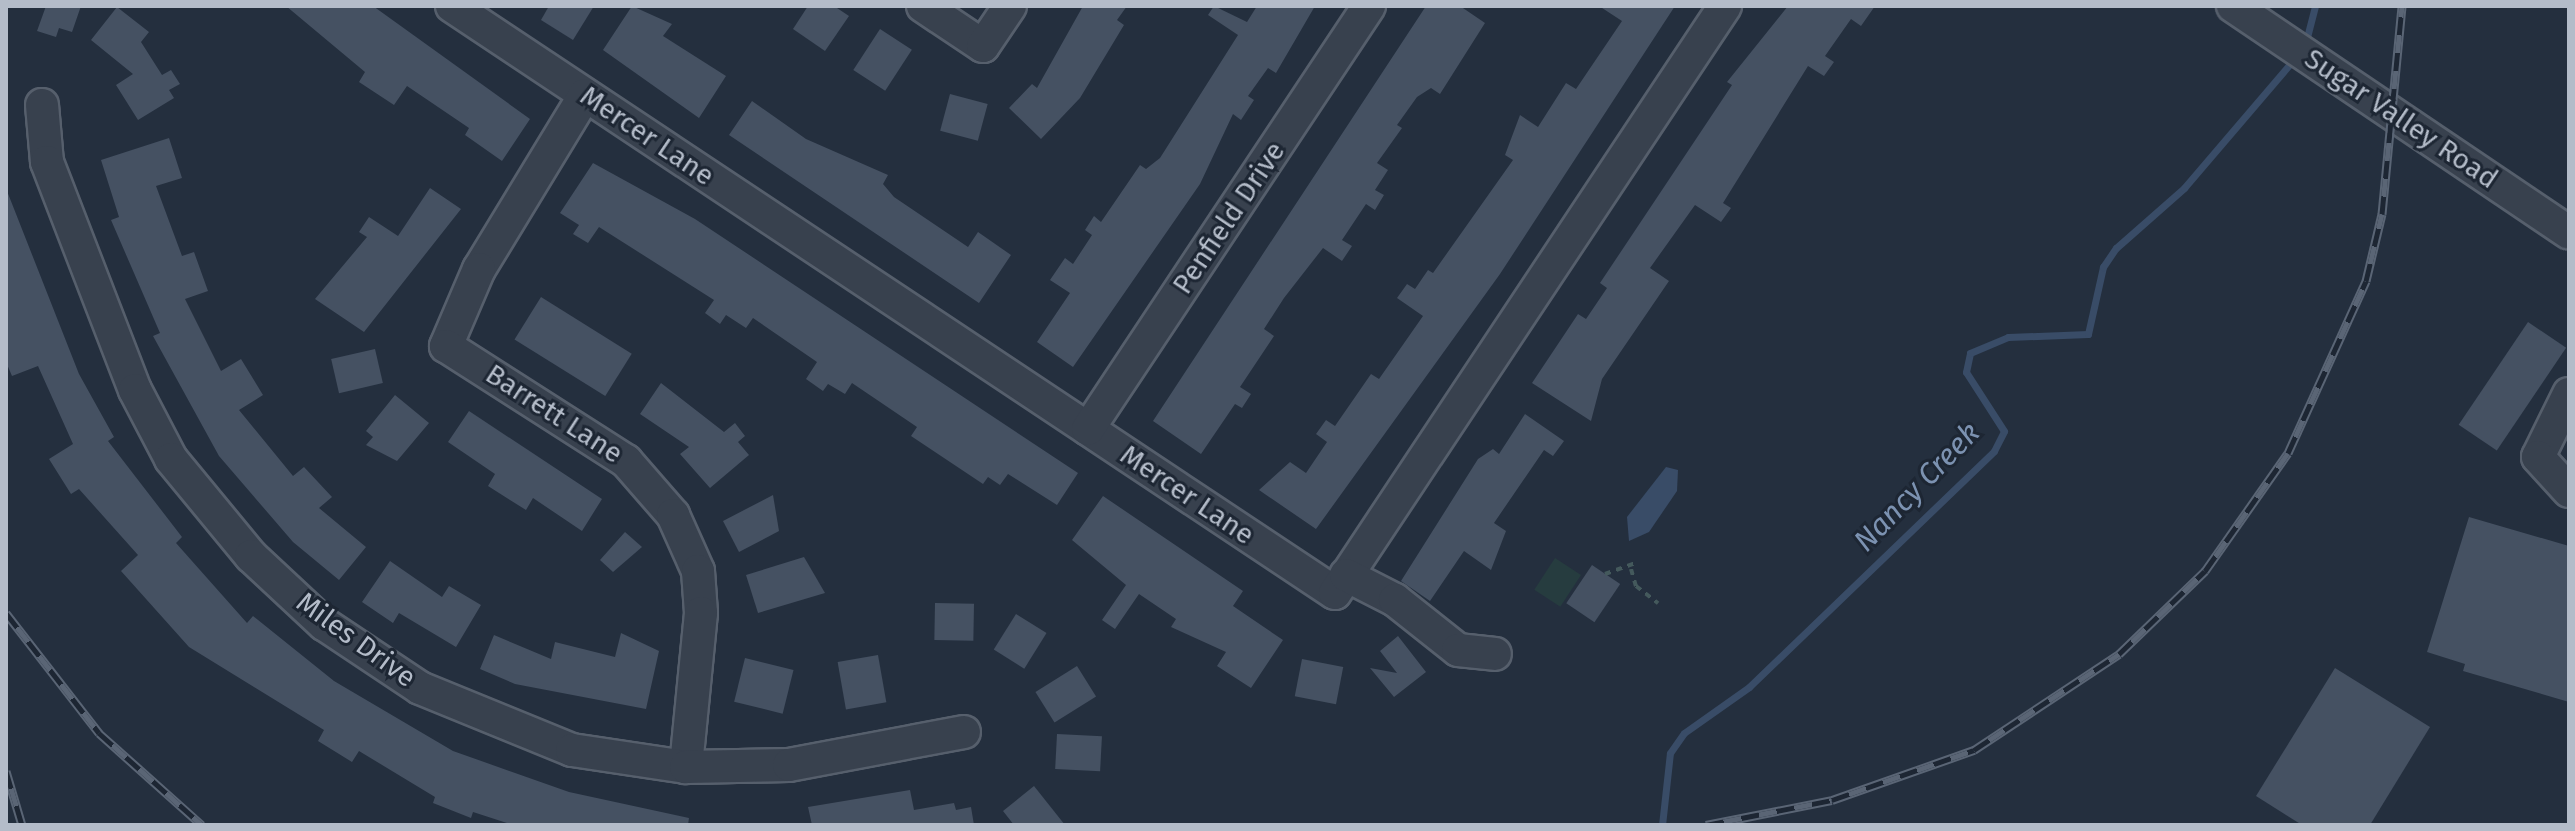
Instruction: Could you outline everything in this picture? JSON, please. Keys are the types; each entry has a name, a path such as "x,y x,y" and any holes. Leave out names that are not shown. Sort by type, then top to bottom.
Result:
{"street":[{"name":"Mercer Lane","path":"452,6 1335,593 1346,575"},
{"path":"923,6 983,46 1010,6"},
{"name":"Penfield Drive","path":"1088,429 1369,6"},
{"path":"1495,654 1458,650 1395,600 1346,575 1725,6"},
{"name":"Sugar Valley Road","path":"2233,6 2569,233"},
{"name":"Barrett Lane","path":"585,95 479,269 446,346 626,461 673,515 698,571 701,613 686,767"},
{"name":"Miles Drive","path":"42,105 47,162 135,390 171,459 251,556 324,624 420,688 572,750 686,767 789,765 964,732"},
{"path":"2569,394 2538,457 2569,491"}],"path":[{"path":"1605,574 1631,569 1638,562"},
{"path":"1631,569 1635,584 1658,603"}],"green space":[{"path":"1555,558 1581,575 1560,607 1534,590"}],"water":[{"path":"1666,467 1678,470 1677,491 1649,532 1629,541 1627,517"}],"building":[{"path":"46,6 81,6 72,32 59,28 56,37 37,31"},
{"path":"286,6 373,6 530,119 502,161 465,135 469,128 407,86 394,105 359,82 365,72"},
{"path":"549,6 594,6 573,40 541,20"},
{"path":"632,6 672,24 663,36 726,76 699,118 603,50"},
{"path":"808,6 834,6 849,16 825,51 793,29"},
{"path":"1083,6 1127,6 1117,20 1124,25 1080,98 1041,139 1009,108 1032,84 1037,88"},
{"path":"1214,6 1247,22 1257,6 1315,6 1276,73 1268,68 1248,96 1254,100 1241,120 1233,114 1200,184 1073,367 1037,342 1070,293 1050,280 1065,258 1073,264 1092,235 1085,230 1094,216 1101,222 1140,165 1146,169 1160,158 1238,35 1208,15"},
{"path":"1426,6 1460,6 1485,23 1440,94 1431,88 1417,97 1397,125 1402,128 1377,163 1388,170 1375,190 1384,195 1375,210 1366,204 1342,240 1352,246 1342,261 1323,248 1284,298 1264,329 1274,336 1240,387 1251,394 1242,408 1235,404 1201,454 1153,421"},
{"path":"1599,6 1675,6 1500,274 1316,529 1259,490 1290,462 1306,473 1327,442 1316,434 1326,420 1335,426 1371,374 1379,379 1423,316 1397,298 1407,284 1415,289 1428,270 1433,273 1513,160 1505,155 1520,115 1538,127 1566,83 1576,89 1622,21"},
{"path":"1788,6 1875,6 1861,26 1851,19 1825,56 1834,62 1824,76 1808,66 1723,203 1731,208 1721,222 1695,205 1650,268 1669,281 1602,379 1591,421 1532,383 1578,314 1586,319 1607,288 1600,283 1732,85 1727,82"},
{"path":"117,7 149,32 141,42 162,75 171,70 180,84 169,90 174,98 138,120 116,85 133,74 91,40"},
{"path":"880,29 912,50 885,91 853,70"},
{"path":"950,94 988,104 978,141 940,131"},
{"path":"752,101 806,139 888,175 883,184 894,197 968,247 978,232 1011,255 979,303 729,135"},
{"path":"169,138 182,178 156,186 182,256 194,252 208,291 185,299 221,371 241,359 263,395 239,410 293,476 304,467 332,497 319,508 366,547 339,580 293,542 219,456 153,336 160,333 111,220 119,217 101,160"},
{"path":"593,163 695,219 1078,473 1057,505 1008,474 1000,485 988,477 983,484 911,436 917,427 852,383 845,394 828,384 823,391 806,379 817,362 753,318 746,328 726,315 720,324 705,313 714,300 599,227 588,243 573,234 579,225 560,213"},
{"path":"430,188 461,209 364,332 315,299 367,237 359,232 369,217 398,236"},
{"path":"7,191 79,374 114,437 108,441 182,537 176,543 247,623 253,616 334,681 453,751 569,792 689,818 688,825 513,825 473,812 471,818 433,803 435,797 359,751 352,762 318,741 324,730 189,647 121,571 138,555 79,489 71,494 49,459 73,444 38,366 12,376 6,362"},
{"path":"541,297 632,354 605,396 515,339"},
{"path":"2528,322 2566,348 2497,451 2459,425"},
{"path":"375,349 383,383 339,393 331,359"},
{"path":"661,383 724,432 735,423 745,436 738,442 749,455 710,488 680,454 689,447 640,414"},
{"path":"395,395 429,423 397,461 366,445 373,437 366,431"},
{"path":"469,411 602,499 582,531 533,498 526,510 488,486 495,474 448,442"},
{"path":"1525,414 1564,441 1553,456 1544,450 1494,523 1506,531 1491,570 1464,551 1430,601 1401,581 1478,459 1493,449 1499,454"},
{"path":"773,495 779,531 739,552 723,521"},
{"path":"1103,496 1243,591 1233,606 1283,640 1251,688 1217,666 1226,652 1171,627 1176,619 1139,594 1115,629 1102,620 1126,585 1072,540"},
{"path":"2469,517 2569,546 2569,702 2463,671 2465,664 2427,652"},
{"path":"625,532 642,547 613,572 600,560"},
{"path":"804,557 825,593 758,613 746,575"},
{"path":"390,561 442,597 449,586 481,605 456,647 399,613 393,623 362,602"},
{"path":"1592,565 1620,584 1594,622 1566,603"},
{"path":"935,603 974,604 973,641 934,640"},
{"path":"1016,614 1047,633 1024,669 994,650"},
{"path":"621,633 659,651 646,709 515,684 480,669 494,635 551,659 555,642 615,657"},
{"path":"1398,636 1426,672 1394,697 1370,668 1397,673 1380,651"},
{"path":"878,655 886,702 846,709 838,662"},
{"path":"745,658 794,670 783,714 734,702"},
{"path":"1302,659 1343,667 1336,704 1295,696"},
{"path":"1077,666 1096,697 1055,722 1035,692"},
{"path":"2335,668 2430,727 2370,825 2302,825 2256,796"},
{"path":"1057,734 1102,736 1100,771 1055,769"},
{"path":"1034,786 1065,825 1014,825 1003,811"},
{"path":"910,790 914,810 954,803 956,810 971,807 974,825 812,825 808,807"}],"waterway":[{"name":"Nancy Creek","path":"2305,45 2315,6"},
{"name":"Nancy Creek","path":"1662,825 1670,753 1684,733 1749,687 1994,451 2004,431 1966,372 1970,353 2008,337 2088,334 2103,267 2116,248 2184,188 2295,58"}],"railway":[{"path":"1706,825 1832,800 1974,750 2119,654 2205,571 2288,453 2366,281 2382,214 2402,6"},
{"path":"6,613 99,733 202,825"},
{"path":"6,771 22,825"}]}
